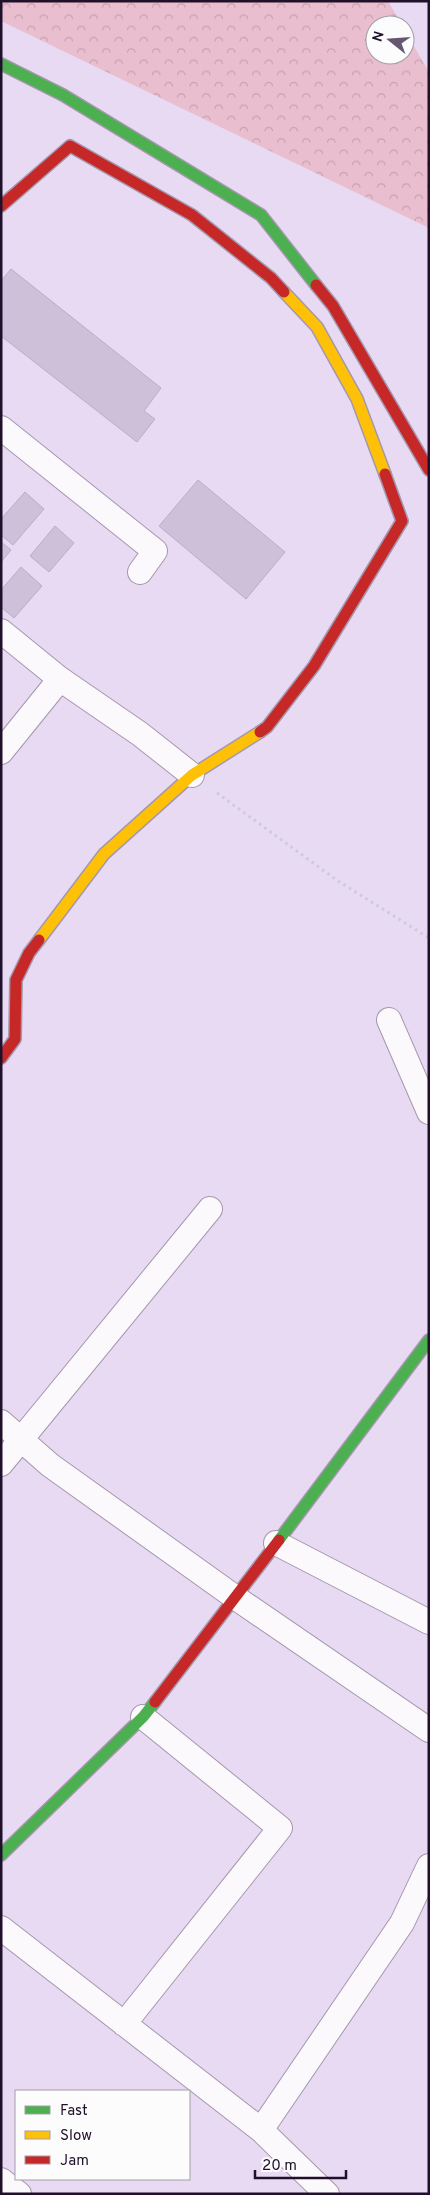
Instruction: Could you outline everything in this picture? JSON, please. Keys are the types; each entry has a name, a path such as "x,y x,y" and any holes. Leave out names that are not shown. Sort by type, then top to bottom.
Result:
{"street":[{"path":"1,64 63,95 261,215 333,306 429,470"},
{"path":"1,206 70,146 192,215 271,278 317,327 357,399 402,521 314,666 267,727 192,775 104,854 29,953 16,980 15,1039 1,1058"},
{"path":"317,327 333,306"},
{"path":"1,428 155,551 140,572"},
{"path":"1,631 60,679 140,734 192,775"},
{"path":"1,752 60,679"},
{"path":"388,1020 429,1112"},
{"path":"1,1464 210,1208"},
{"path":"1,1855 143,1717 236,1598 276,1542 429,1340"},
{"path":"1,1422 50,1465 236,1598 429,1730"},
{"path":"276,1542 429,1622"},
{"path":"124,2024 280,1828 143,1717"},
{"path":"261,2130 402,1923 429,1866"},
{"path":"1,1928 261,2130 327,2194"},
{"path":"1,2180 19,2194"}],"path":[{"path":"192,775 338,880 429,938"}],"green space":[{"path":"1,1 388,1 396,15 365,15 365,65 415,65 415,48 429,72 429,228 1,21"}],"building":[{"path":"11,269 161,388 144,411 155,419 137,442 1,336 1,281"},
{"path":"198,480 285,552 246,599 159,526"},
{"path":"25,492 44,509 13,545 1,535 1,519"},
{"path":"55,526 74,543 49,572 30,556"},
{"path":"1,542 11,550 1,562"},
{"path":"21,567 42,586 14,618 1,607 1,590"}],"traffic: fast":[{"path":"1,64 63,95 261,215 316,285"},
{"path":"279,1540 429,1340"},
{"path":"1,1855 143,1717 155,1702"}],"traffic: slow":[{"path":"284,292 317,327 357,399 385,474"},
{"path":"39,940 104,854 192,775 260,732"}],"traffic: jam":[{"path":"1,206 70,146 192,215 271,278 284,292"},
{"path":"316,285 333,306 429,470"},
{"path":"260,732 267,727 314,666 402,521 385,474"},
{"path":"1,1058 15,1039 16,980 29,953 39,940"},
{"path":"155,1702 279,1540"}]}
